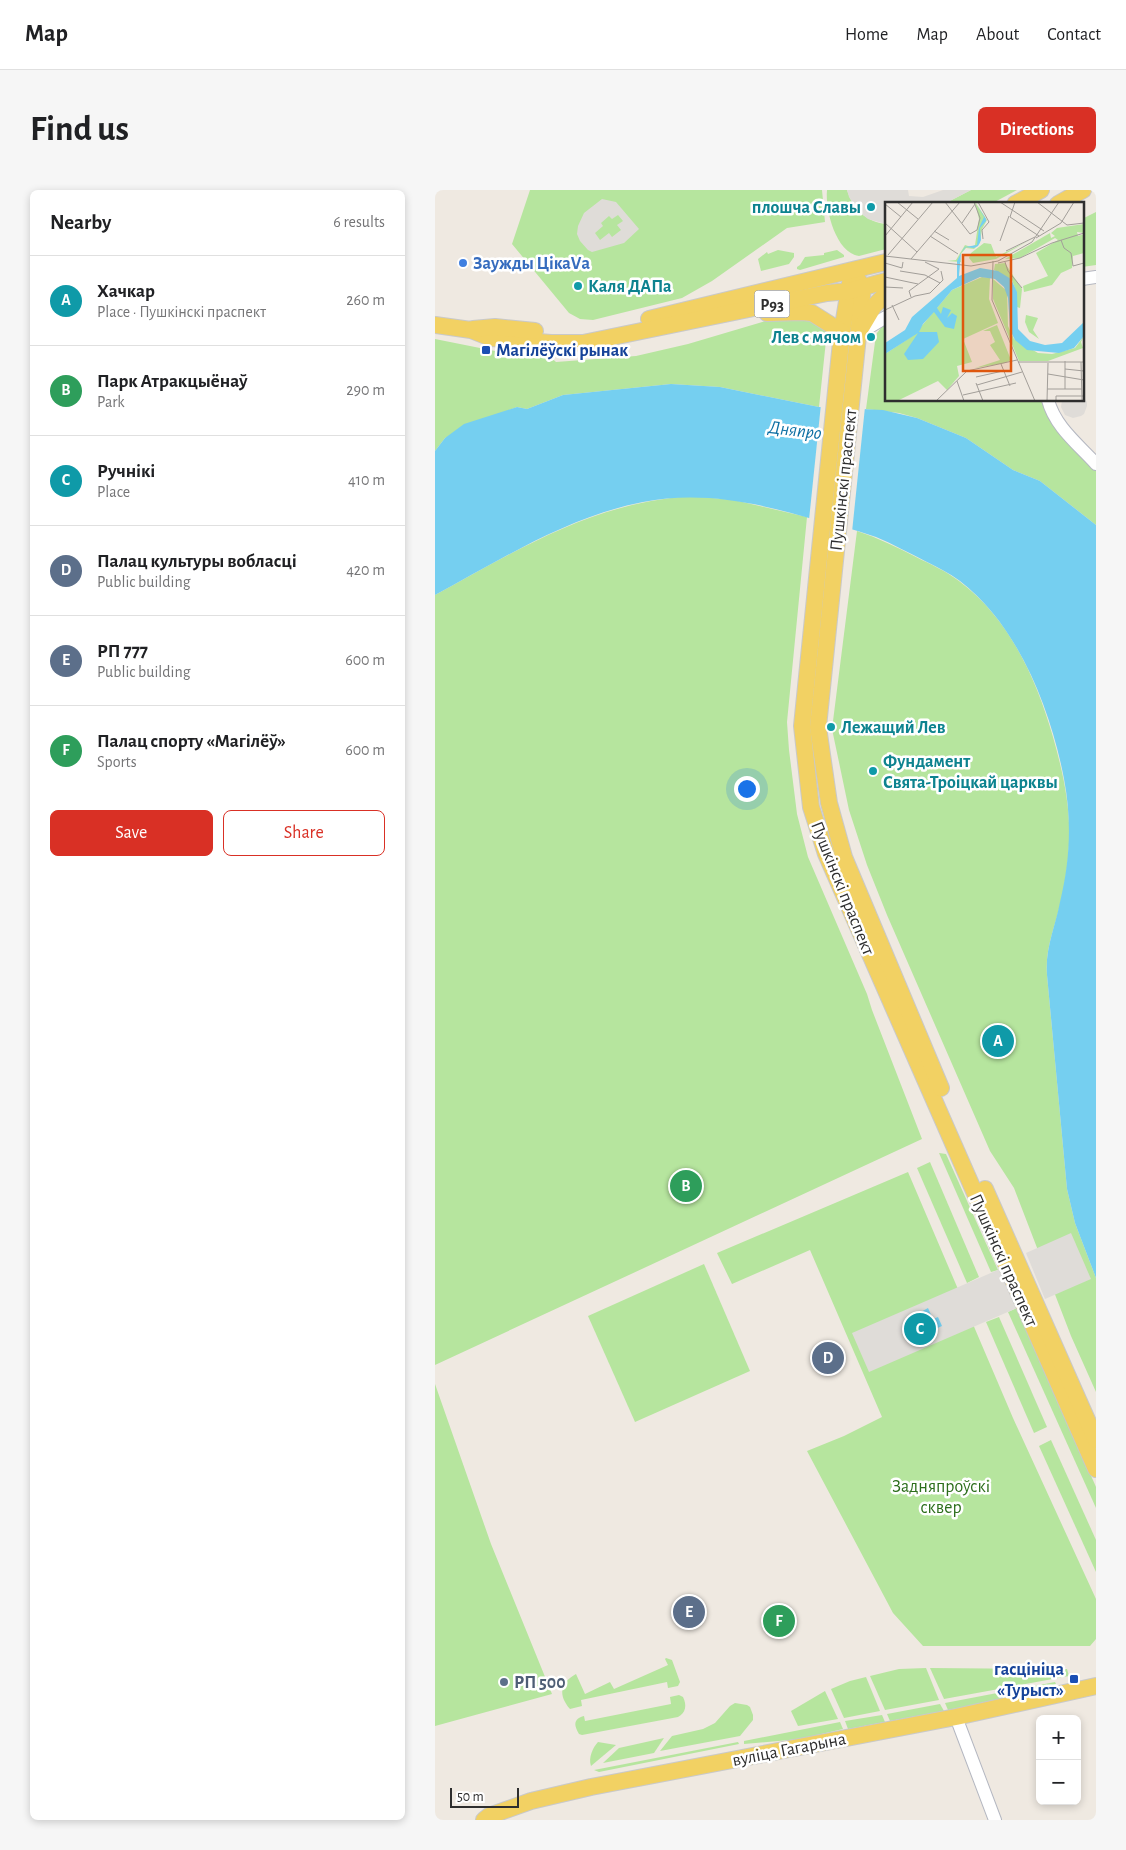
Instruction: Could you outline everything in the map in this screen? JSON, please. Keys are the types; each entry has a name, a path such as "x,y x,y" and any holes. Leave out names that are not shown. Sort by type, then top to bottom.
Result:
{"main road":[{"path":"1019,202 1041,190"},
{"path":"1061,202 1083,190"},
{"name":"Р93","path":"471,330 495,327 551,332 582,332 638,322 885,262"},
{"name":"Пушкінскі праспект","path":"852,271 856,289 810,726 811,807 826,854 1096,1469"},
{"name":"Р93","path":"435,325 471,330 491,338 551,343 583,343 827,293 856,289 885,281"},
{"name":"Пушкінскі праспект","path":"850,333 885,295"},
{"path":"696,320 753,314 802,312 813,313 850,333"},
{"name":"Пушкінскі праспект","path":"810,726 844,857 961,1136 1096,1440"},
{"name":"вуліца Гагарына","path":"484,1820 489,1816 531,1801 591,1787 956,1717 1096,1686"}],"street":[{"path":"1083,279 1096,277"},
{"path":"850,333 885,317"},
{"path":"1048,401 1056,418 1067,434 1096,464"},
{"path":"956,1717 993,1820"}],"green space":[{"path":"530,190 822,190 825,222 787,228 712,281 682,298 593,320 580,319 569,313 512,244"},
{"path":"827,190 847,190 853,203 861,213 872,221 885,224 885,249 859,256 851,253 844,247 838,239 830,219"},
{"path":"971,190 1017,190 995,202 948,202"},
{"path":"1096,212 1096,265 1083,267 1083,218"},
{"path":"778,250 794,253 794,257 789,264 761,271 758,259 767,252 768,254"},
{"path":"837,250 844,257 800,270 797,269 805,257 824,255 824,253"},
{"path":"804,314 827,331 819,407 720,387 671,384 563,395 527,409 517,407 496,415 445,438 435,451 435,339 515,355 547,354 556,362 636,356 688,344 786,315"},
{"path":"885,322 885,401 1046,401 1064,436 1096,471 1096,525 1040,481 1013,470 966,438 917,418 899,413 866,409 877,333"},
{"path":"691,496 734,500 807,517 787,722 797,814 808,857 867,994 922,1139 435,1365 435,595 527,545 588,518 655,500"},
{"path":"857,531 887,543 938,568 954,577 977,596 1006,631 1029,671 1053,737 1060,763 1069,817 1069,845 1063,890 1049,948 1047,975 1067,1189 1075,1223 1096,1278 1096,1392 1071,1336 1014,1188 990,1151 887,915 867,865 849,810 832,729"},
{"path":"939,1153 946,1154 998,1270 991,1272"},
{"path":"930,1162 979,1277 967,1283 917,1168"},
{"name":"Задняпроўскі сквер","path":"908,1172 1013,1418 1096,1599 1096,1639 1090,1646 923,1646 893,1613 807,1451 844,1436 882,1417 810,1250 732,1284 717,1253"},
{"path":"704,1264 750,1371 635,1422 588,1316"},
{"path":"1017,1308 1096,1487 1096,1508 1008,1312"},
{"path":"999,1317 1047,1427 1034,1433 986,1322"},
{"path":"435,1384 491,1544 552,1694 435,1726"},
{"path":"1051,1440 1096,1540 1096,1572 1039,1446"},
{"path":"666,1658 672,1660 680,1682 678,1686 668,1688 667,1682 581,1700 582,1706 570,1709 566,1704 562,1694 564,1685 576,1674 585,1694 610,1682 614,1689 668,1665"},
{"path":"926,1668 939,1700 885,1710 870,1676 899,1669"},
{"path":"930,1668 1067,1669 1069,1676 944,1699"},
{"path":"866,1677 880,1711 844,1718 831,1689"},
{"path":"1055,1682 1056,1684 1012,1698 948,1710 945,1703"},
{"path":"825,1691 838,1719 798,1726 791,1711"},
{"path":"679,1695 683,1697 685,1706 683,1713 678,1717 582,1735 579,1734 576,1728 575,1723 580,1717 584,1716 585,1721 671,1704 670,1697"},
{"path":"735,1703 750,1707 753,1715 753,1720 740,1736 660,1751 672,1736 703,1729 715,1723"},
{"path":"940,1704 944,1711 890,1721 887,1714"},
{"path":"882,1715 885,1722 848,1729 845,1721"},
{"path":"840,1722 843,1729 800,1739 744,1744 744,1741"},
{"path":"664,1738 654,1753 603,1763 619,1748"},
{"path":"598,1742 616,1745 591,1766 591,1753"},
{"path":"738,1742 739,1744 599,1772 594,1770"}],"shaded area":[{"name":"плошча Славы","path":"847,190 908,190 909,196 923,197 943,190 971,190 948,202 885,202 885,224 868,219 857,210"},
{"path":"602,199 616,202 639,229 624,243 592,252 580,241 577,234 578,226 584,213","holes":["618,215 623,221 617,225 621,230 612,237 609,233 600,240 595,233 603,226 601,223 609,216 612,219"]},
{"path":"1083,396 1087,402 1084,414 1073,418 1065,415 1061,407 1062,401 1083,401"},
{"path":"1071,1233 1091,1279 1045,1299 1026,1253"},
{"path":"1000,1269 1017,1308 869,1372 852,1333","holes":["933,1319 934,1334 916,1343 913,1338 913,1325 923,1320"]}],"water":[{"name":"Дняпро","path":"671,384 720,387 819,407 883,410 917,418 966,438 1013,470 1040,481 1096,525 1096,1278 1075,1223 1067,1189 1047,975 1047,956 1058,911 1068,856 1067,795 1058,752 1041,698 1015,645 981,599 960,581 947,573 868,534 768,507 706,498 664,499 643,502 588,518 510,554 435,595 435,451 445,438 464,424 517,407 527,409 563,395"},
{"path":"928,1308 933,1319 938,1317 942,1326 933,1330 935,1335 916,1343 913,1338 911,1339 905,1326 923,1321 919,1313"}],"pier":[{"path":"821,404 865,407 852,532 809,520"}],"place":[{"name":"плошча Славы","path":"871,207"},
{"name":"Заужды ЦікаVа","path":"463,263"},
{"name":"Каля ДАПа","path":"578,286"},
{"name":"Лев с мячом","path":"871,337"},
{"name":"Магілёўскі рынак","path":"486,350"},
{"name":"Лежащий Лев","path":"831,727"},
{"name":"Фундамент Свята-Троіцкай царквы","path":"873,771"},
{"name":"Хачкар","path":"998,1041"},
{"name":"Парк Атракцыёнаў","path":"686,1186"},
{"name":"Ручнікі","path":"920,1329"},
{"name":"Палац культуры вобласці","path":"828,1358"},
{"name":"РП 777","path":"689,1612"},
{"name":"Палац спорту «Магілёў»","path":"779,1621"},
{"name":"гасцініца «Турыст»","path":"1074,1679"},
{"name":"РП 500","path":"504,1682"}]}
